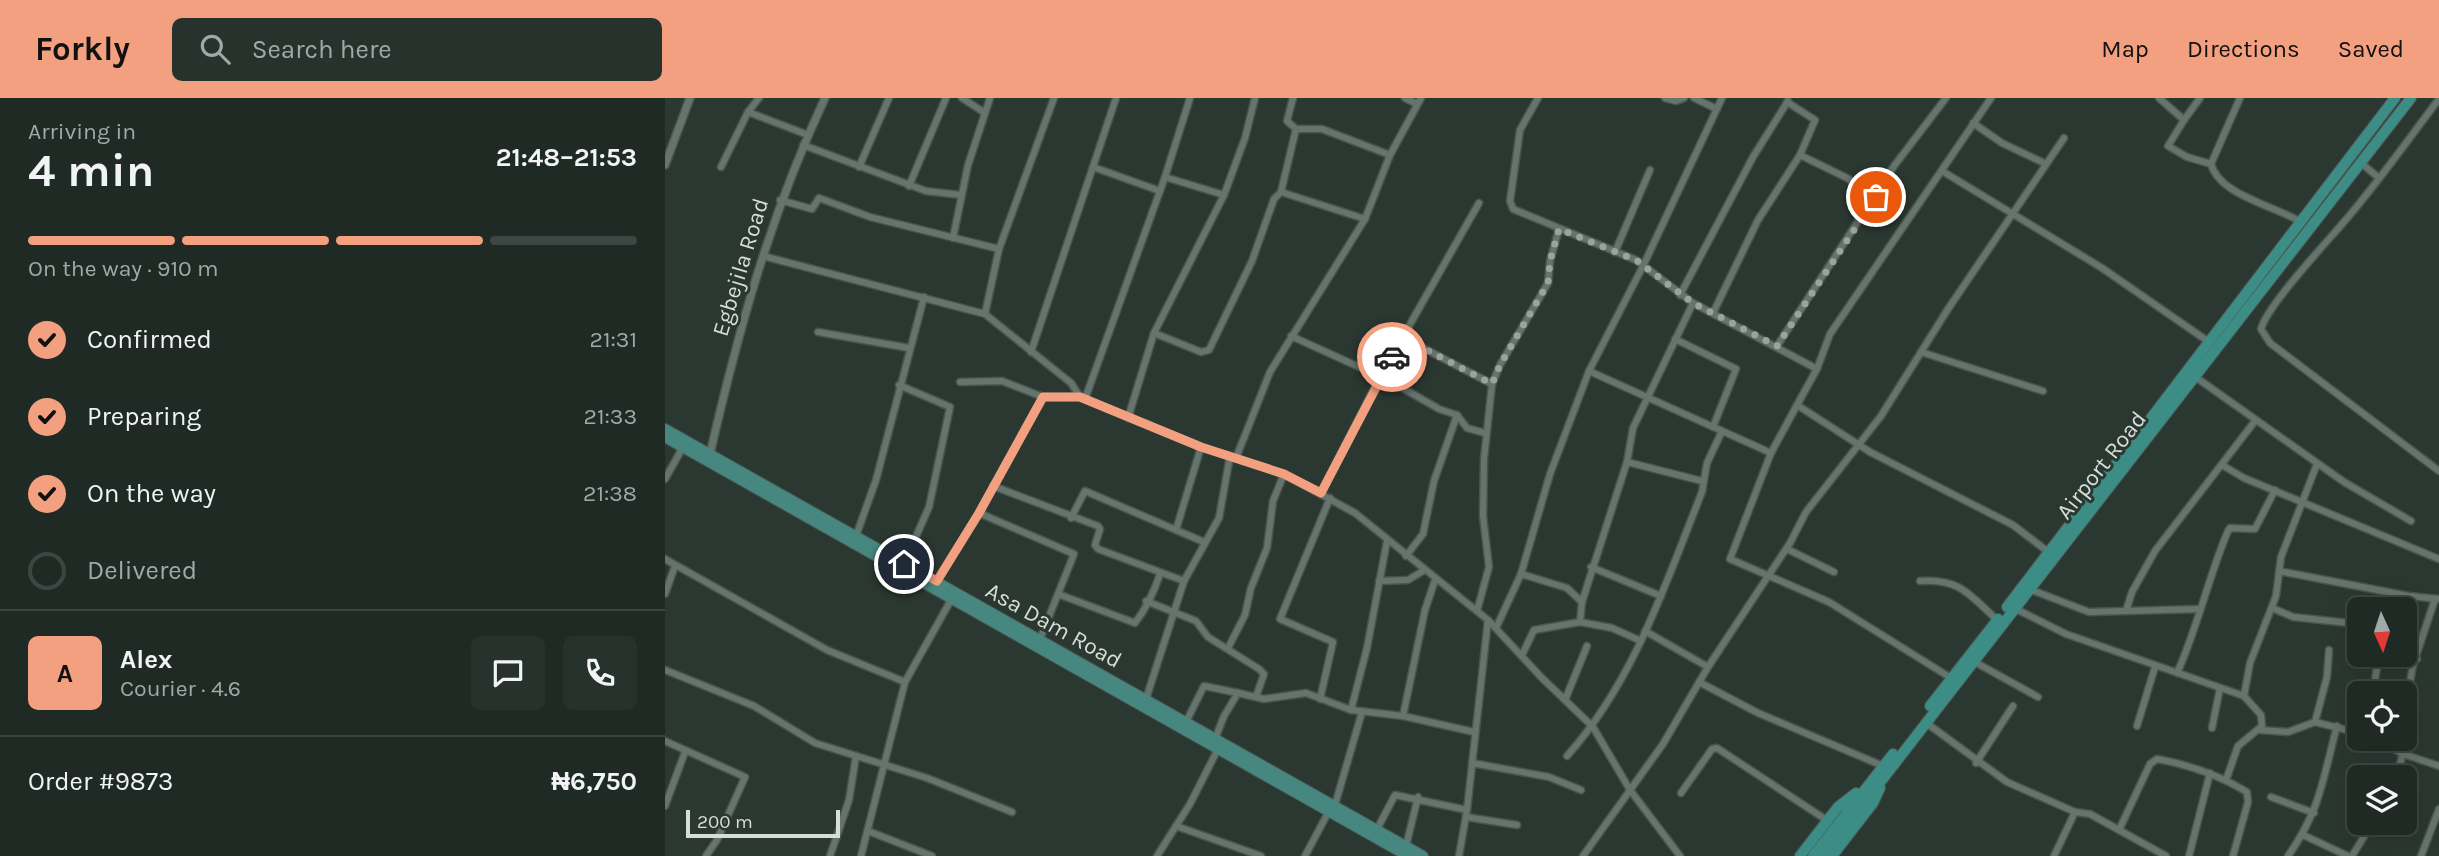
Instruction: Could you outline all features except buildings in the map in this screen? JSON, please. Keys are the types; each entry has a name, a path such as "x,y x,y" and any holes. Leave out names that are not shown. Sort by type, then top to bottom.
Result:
{"highway":[{"name":"Airport Road","path":"1812,856 1925,722 2029,589 2051,554 2209,342 2395,98"},
{"name":"Airport Road","path":"1823,856 1951,678 2280,269 2411,98"},
{"path":"1800,856 1838,807 1881,772"},
{"path":"1832,856 1873,803 1881,772"}],"main road":[{"name":"Asa Dam Road","path":"665,429 937,581 995,620 1363,827 1407,851 1423,856"},
{"name":"Asa Dam Road","path":"665,437 951,600 1039,639 1185,722 1217,744"},
{"name":"Asa Dam Road","path":"1363,827 1376,831 1407,851"}],"street":[{"path":"665,165 690,98"},
{"path":"721,167 748,112 759,98"},
{"name":"Egbejila Road","path":"710,454 737,336 780,200 825,98"},
{"path":"859,167 889,98"},
{"path":"909,186 947,98"},
{"path":"962,98 985,113"},
{"path":"953,238 961,195 990,98"},
{"path":"985,314 999,249 1054,98"},
{"path":"1031,352 1116,98"},
{"path":"1082,398 1165,177 1189,98"},
{"path":"1128,418 1154,333 1224,195 1245,138 1255,98"},
{"path":"1293,98 1287,121 1296,129 1322,129 1390,155"},
{"path":"1146,699 1184,581 1219,518 1233,457 1270,372 1335,271 1364,219 1390,155 1419,101 1405,98"},
{"path":"1538,98 1520,130 1511,207 1643,266 1693,303 1817,369"},
{"path":"1665,98 1676,101 1684,98"},
{"path":"1694,98 1717,109"},
{"path":"1496,628 1521,574 1550,474 1589,371 1643,266 1722,98"},
{"path":"1777,346 1894,166 1946,98"},
{"path":"1951,678 1829,602 1730,559 1771,453 1817,369 1830,334 1991,98"},
{"path":"2200,98 2168,146 2187,158 2211,164"},
{"path":"2240,98 2211,164 2215,176 2226,186 2301,222"},
{"path":"2163,99 2184,120"},
{"path":"2439,99 2266,318 2262,334 2439,471"},
{"path":"1680,295 1753,157 1788,100 1815,120 1800,155 1758,220 1713,313"},
{"path":"748,112 808,135"},
{"path":"1973,123 2002,143 2045,163"},
{"path":"1154,333 1207,352 1233,306 1274,199 1280,192 1296,129"},
{"path":"1583,856 1663,744 1708,667 1787,549 1806,512 1881,416 1921,352 2014,216 2045,163 2064,138"},
{"path":"803,145 909,186 961,195"},
{"path":"1800,155 1847,178 1876,197"},
{"path":"2361,163 2379,178"},
{"path":"1093,167 1160,191"},
{"path":"1615,252 1650,170"},
{"path":"1942,171 2102,268 2209,342"},
{"path":"1165,177 1224,195"},
{"path":"1280,192 1364,219"},
{"path":"780,200 812,209 819,198 870,217 999,249"},
{"path":"1321,493 1380,377 1479,203"},
{"path":"1477,611 1489,567 1483,516 1485,433 1492,384 1500,365 1548,283 1550,261 1559,229"},
{"path":"763,256 985,314 1072,383 1082,398"},
{"path":"856,536 876,480 924,297"},
{"path":"1580,622 1591,567 1627,462 1633,428 1693,303"},
{"path":"818,332 909,348"},
{"path":"1291,336 1380,377 1439,409 1457,415 1467,428 1485,433"},
{"path":"1404,338 1492,384"},
{"path":"1675,339 1736,369 1713,427"},
{"path":"1921,352 2043,391"},
{"path":"1589,371 1771,453"},
{"path":"2193,376 2317,464 2411,522"},
{"path":"960,382 1002,381 1043,397 1082,398 1201,447 1284,474 1356,513 1387,541 1488,620 1593,727 1630,790 1680,856"},
{"path":"899,386 950,407 929,507 904,564"},
{"path":"937,581 979,513 1043,397"},
{"path":"1797,405 1858,445 2013,526 2051,554"},
{"path":"1406,556 1423,534 1434,481 1457,415"},
{"path":"2126,611 2132,592 2155,551 2255,421"},
{"path":"1567,756 1593,727 1628,671 1702,492 1702,481 1722,431"},
{"path":"665,479 683,447"},
{"path":"1176,530 1201,447"},
{"path":"1627,462 1702,481"},
{"path":"2244,696 2250,663 2272,608 2281,557 2317,464"},
{"path":"2222,465 2439,559"},
{"path":"1228,648 1245,615 1251,587 1267,548 1273,501 1284,474"},
{"path":"993,486 1100,527 1095,545 1098,549 1184,581"},
{"path":"2177,673 2190,648 2199,609 2230,527 2255,528 2275,490"},
{"path":"1071,518 1084,491 1204,542"},
{"path":"1320,699 1333,642 1321,638 1319,633 1280,619 1330,498"},
{"path":"979,513 1074,554 1039,639"},
{"path":"1351,710 1367,649 1387,541"},
{"path":"1787,549 1834,572"},
{"path":"665,559 827,650 905,682"},
{"path":"665,594 675,565"},
{"path":"1591,567 1661,596"},
{"path":"1380,582 1408,580 1423,570"},
{"path":"2279,571 2437,599 2417,659"},
{"path":"1058,594 1135,623 1146,601 1152,598 1160,574"},
{"path":"1521,574 1567,588 1582,602"},
{"path":"1403,716 1425,610 1435,579"},
{"path":"1920,581 1943,579 1968,593 1997,620"},
{"path":"2029,589 2081,610 2199,609"},
{"path":"861,856 905,682 951,600"},
{"path":"1146,601 1175,611 1200,624 1208,637 1264,674 1256,697"},
{"path":"2014,608 2066,634 2244,696 2261,715 2260,730"},
{"path":"2272,608 2293,617 2347,623"},
{"path":"1459,856 1467,813 1488,620"},
{"path":"1522,655 1534,630 1580,622 1612,628 1641,641"},
{"path":"1645,631 1708,667"},
{"path":"1565,700 1587,646"},
{"path":"2315,722 2327,677 2329,650"},
{"path":"1973,661 2038,697"},
{"path":"2137,726 2155,667"},
{"path":"665,670 730,694 773,716 815,743 883,763 1012,812"},
{"path":"1699,682 1881,772"},
{"path":"1185,722 1204,686 1268,699 1296,692 1351,710 1403,716 1474,733"},
{"path":"2212,728 2220,688"},
{"path":"1157,856 1176,825 1217,744 1224,716 1238,693"},
{"path":"1976,763 2013,706"},
{"path":"1305,856 1332,808 1362,712"},
{"path":"1925,722 1976,763 2007,782 2075,811 2090,814 2166,856"},
{"path":"2227,780 2238,746 2260,730 2288,732 2315,722 2347,729"},
{"path":"2288,856 2303,835 2322,793 2337,726"},
{"path":"665,741 745,778 717,840 706,856"},
{"path":"1681,793 1717,748 1828,821"},
{"path":"2398,751 2439,766"},
{"path":"665,806 685,752"},
{"path":"2400,765 2403,754"},
{"path":"830,856 849,800 856,756"},
{"path":"2119,830 2154,760 2210,773 2247,792 2249,796 2233,856"},
{"path":"1472,763 1549,777 1581,790"},
{"path":"2189,856 2210,773"},
{"path":"1376,831 1395,795 1418,797 1517,825"},
{"path":"1407,851 1418,797"},
{"path":"2271,797 2314,813"},
{"path":"2421,856 2436,826 2439,809"},
{"path":"2054,856 2075,811"},
{"path":"1176,825 1261,856"},
{"path":"868,831 932,856"},
{"path":"2303,835 2350,856 2364,835"}],"way so far":[{"path":"1392,357 1404,338 1492,384 1500,365 1548,283 1550,261 1559,229 1636,260 1649,273 1693,303 1777,346 1876,197"}],"route":[{"path":"904,564 937,581 979,513 1043,397 1080,397 1201,447 1284,474 1321,493 1392,357"}]}
